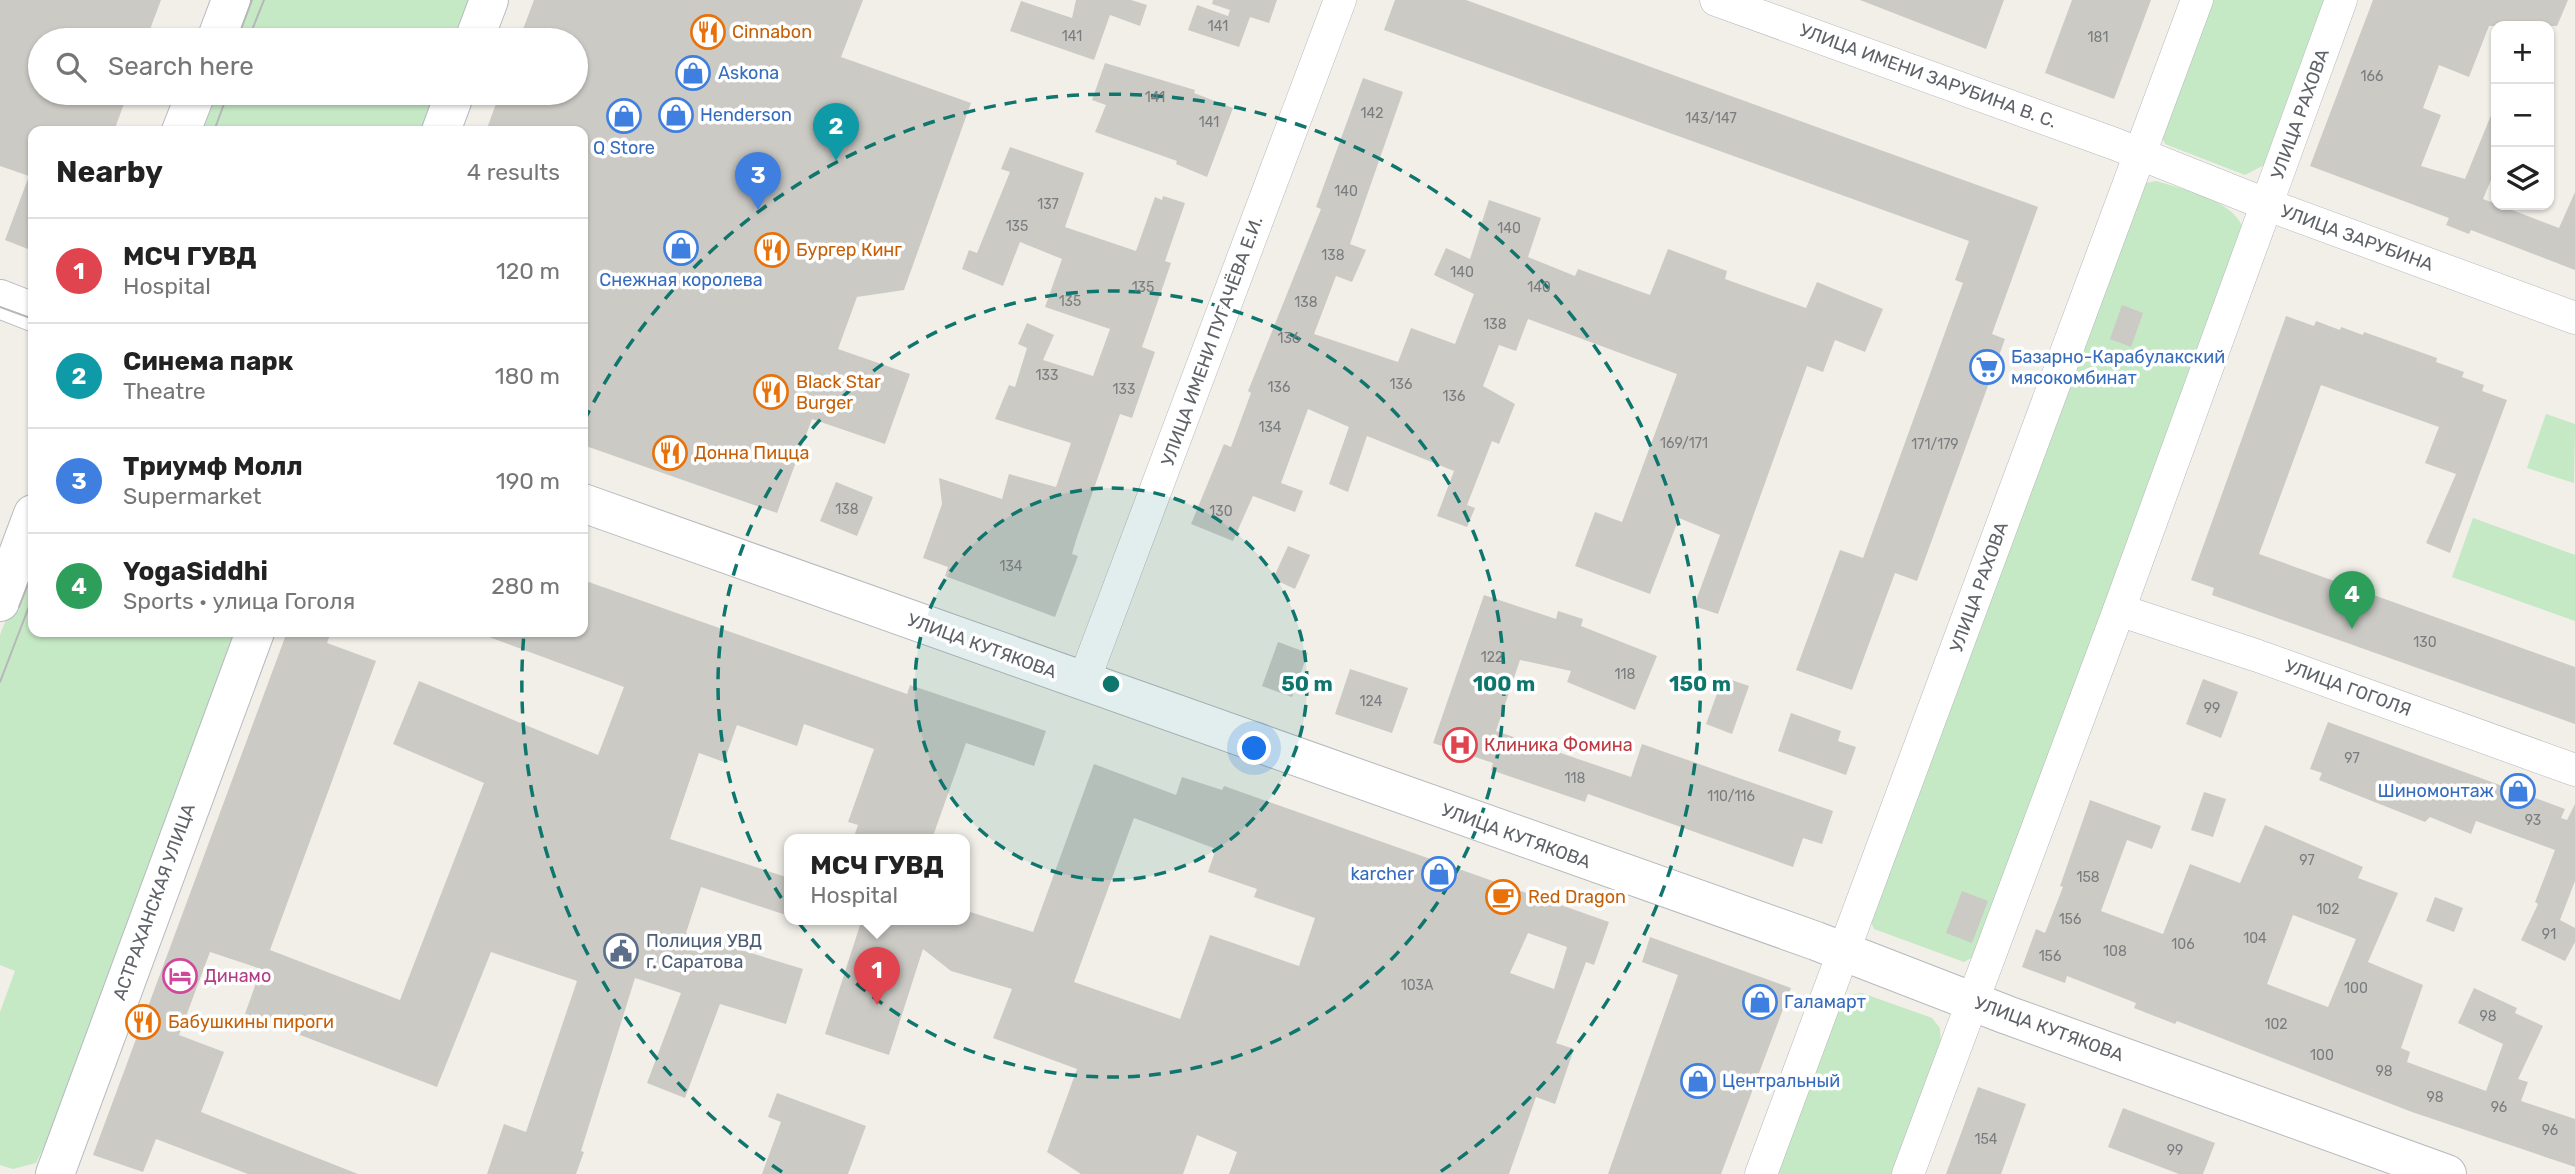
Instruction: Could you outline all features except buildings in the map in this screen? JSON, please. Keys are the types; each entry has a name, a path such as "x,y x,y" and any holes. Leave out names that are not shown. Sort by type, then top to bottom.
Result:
{"street":[{"path":"220,28 231,0"},
{"path":"478,28 489,0"},
{"name":"УЛИЦА ИМЕНИ ПУГАЧЁВА Е.И.","path":"1083,682 1340,0"},
{"name":"УЛИЦА ИМЕНИ ЗАРУБИНА В. С.","path":"1716,0 2141,153"},
{"name":"УЛИЦА РАХОВА","path":"1761,1174 2197,0"},
{"name":"УЛИЦА РАХОВА","path":"1908,1174 2119,610 2341,0"},
{"path":"183,126 191,105"},
{"path":"443,126 451,105"},
{"name":"УЛИЦА ЗАРУБИНА","path":"2141,153 2268,205 2575,318"},
{"path":"0,299 28,310"},
{"name":"УЛИЦА КУТЯКОВА","path":"588,505 1844,951 1973,1002 2447,1174"},
{"path":"0,602 28,527"},
{"name":"УЛИЦА ГОГОЛЯ","path":"2119,610 2258,656 2575,770"},
{"name":"АСТРАХАНСКАЯ УЛИЦА","path":"55,1174 253,637"}],"green space":[{"path":"247,0 471,0 460,28 236,28"},
{"path":"2210,0 2324,0 2264,165 2245,175 2165,144 2162,137"},
{"path":"208,105 433,105 425,126 200,126"},
{"path":"2156,181 2196,193 2222,205 2241,223 2245,235 1973,957 1964,962 1874,929 1869,917 2146,183"},
{"path":"2546,414 2575,424 2574,483 2527,468"},
{"path":"2473,518 2575,555 2575,621 2452,577"},
{"path":"28,563 28,637 234,637 50,1134 36,1163 13,1169 0,1165 0,1012 15,971 0,965 0,635"},
{"path":"1862,993 1932,1018 1940,1028 1941,1044 1892,1174 1778,1174 1840,1004 1848,995"}],"tram line":[{"path":"242,28 252,0"},
{"path":"253,28 264,0"},
{"path":"216,126 224,105"},
{"path":"0,307 28,317"},
{"path":"19,607 28,584"},
{"path":"0,682 28,609"}],"place":[{"name":"Cinnabon","path":"708,32"},
{"name":"Askona","path":"693,73"},
{"name":"Henderson","path":"676,115"},
{"name":"Q Store","path":"624,116"},
{"name":"Синема парк","path":"836,161"},
{"name":"Триумф Молл","path":"758,210"},
{"name":"Снежная королева","path":"681,248"},
{"name":"Бургер Кинг","path":"772,250"},
{"name":"Базарно-Карабулакский мясокомбинат","path":"1987,367"},
{"name":"Black Star Burger","path":"771,392"},
{"name":"Донна Пицца","path":"670,453"},
{"name":"YogaSiddhi","path":"2352,629"},
{"name":"Клиника Фомина","path":"1460,745"},
{"name":"Шиномонтаж","path":"2518,791"},
{"name":"karcher","path":"1439,874"},
{"name":"Red Dragon","path":"1503,897"},
{"name":"Полиция УВД г. Саратова","path":"621,951"},
{"name":"Динамо","path":"180,976"},
{"name":"Галамарт","path":"1760,1002"},
{"name":"МСЧ ГУВД","path":"877,1005"},
{"name":"Бабушкины пироги","path":"143,1022"},
{"name":"Центральный","path":"1698,1081"}]}
